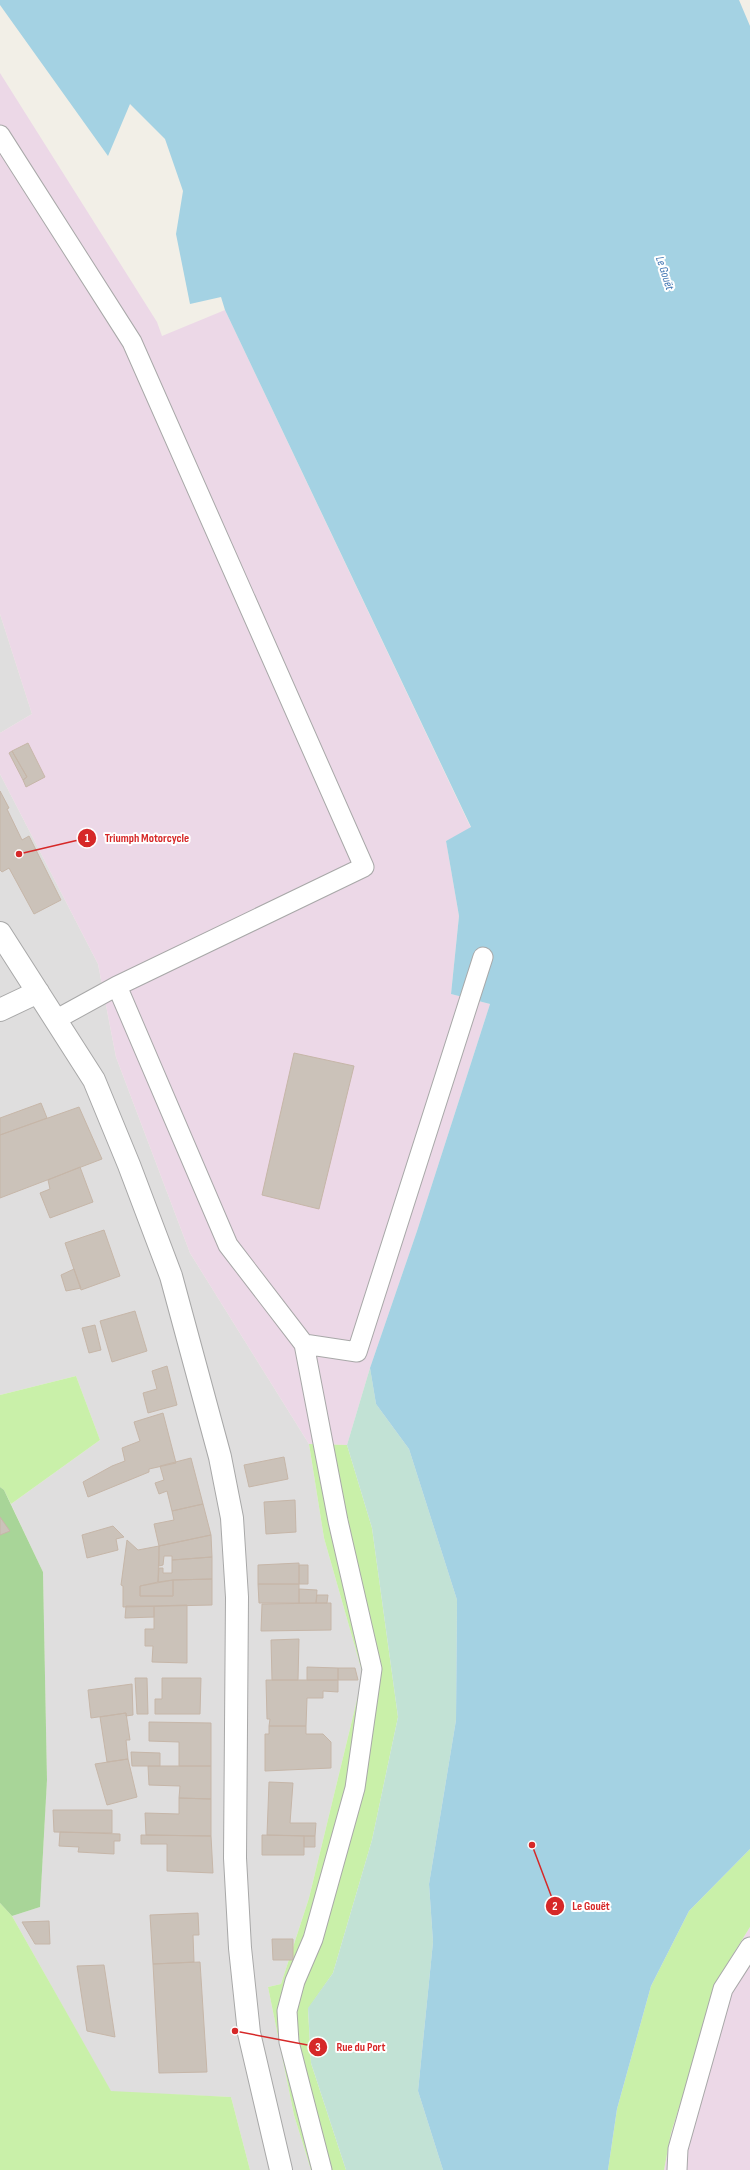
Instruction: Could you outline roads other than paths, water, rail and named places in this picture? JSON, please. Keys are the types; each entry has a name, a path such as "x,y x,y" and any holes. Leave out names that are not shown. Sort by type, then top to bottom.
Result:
{"street":[{"path":"0,933 94,1080 129,1164 168,1268 220,1457 232,1518 237,1597 235,1858 240,1948 249,2033 281,2170"},
{"path":"0,1010 38,992"}],"lane":[{"path":"0,135 132,342 364,867 117,986 55,1020"},
{"path":"304,1344 357,1352 483,957"},
{"path":"117,986 228,1245 304,1344 338,1521 372,1669 355,1788 313,1939 295,1981 287,2011 289,2042 322,2170"},
{"path":"677,2170 678,2150 723,1989 750,1947"}],"water":[{"path":"0,0 739,0 750,26 750,1849 689,1911 651,1986 617,2109 608,2170 443,2170 418,2091 433,1942 429,1884 456,1720 457,1600 409,1449 376,1404 370,1368 417,1231 490,1004 451,994 459,916 446,841 471,827 225,310 221,297 190,304 176,234 183,191 165,139 130,104 108,156 0,5"}],"place":[{"name":"Triumph Motorcycle","path":"19,854"},
{"name":"Le Gouët","path":"532,1845"},
{"name":"Rue du Port","path":"235,2031"}]}
